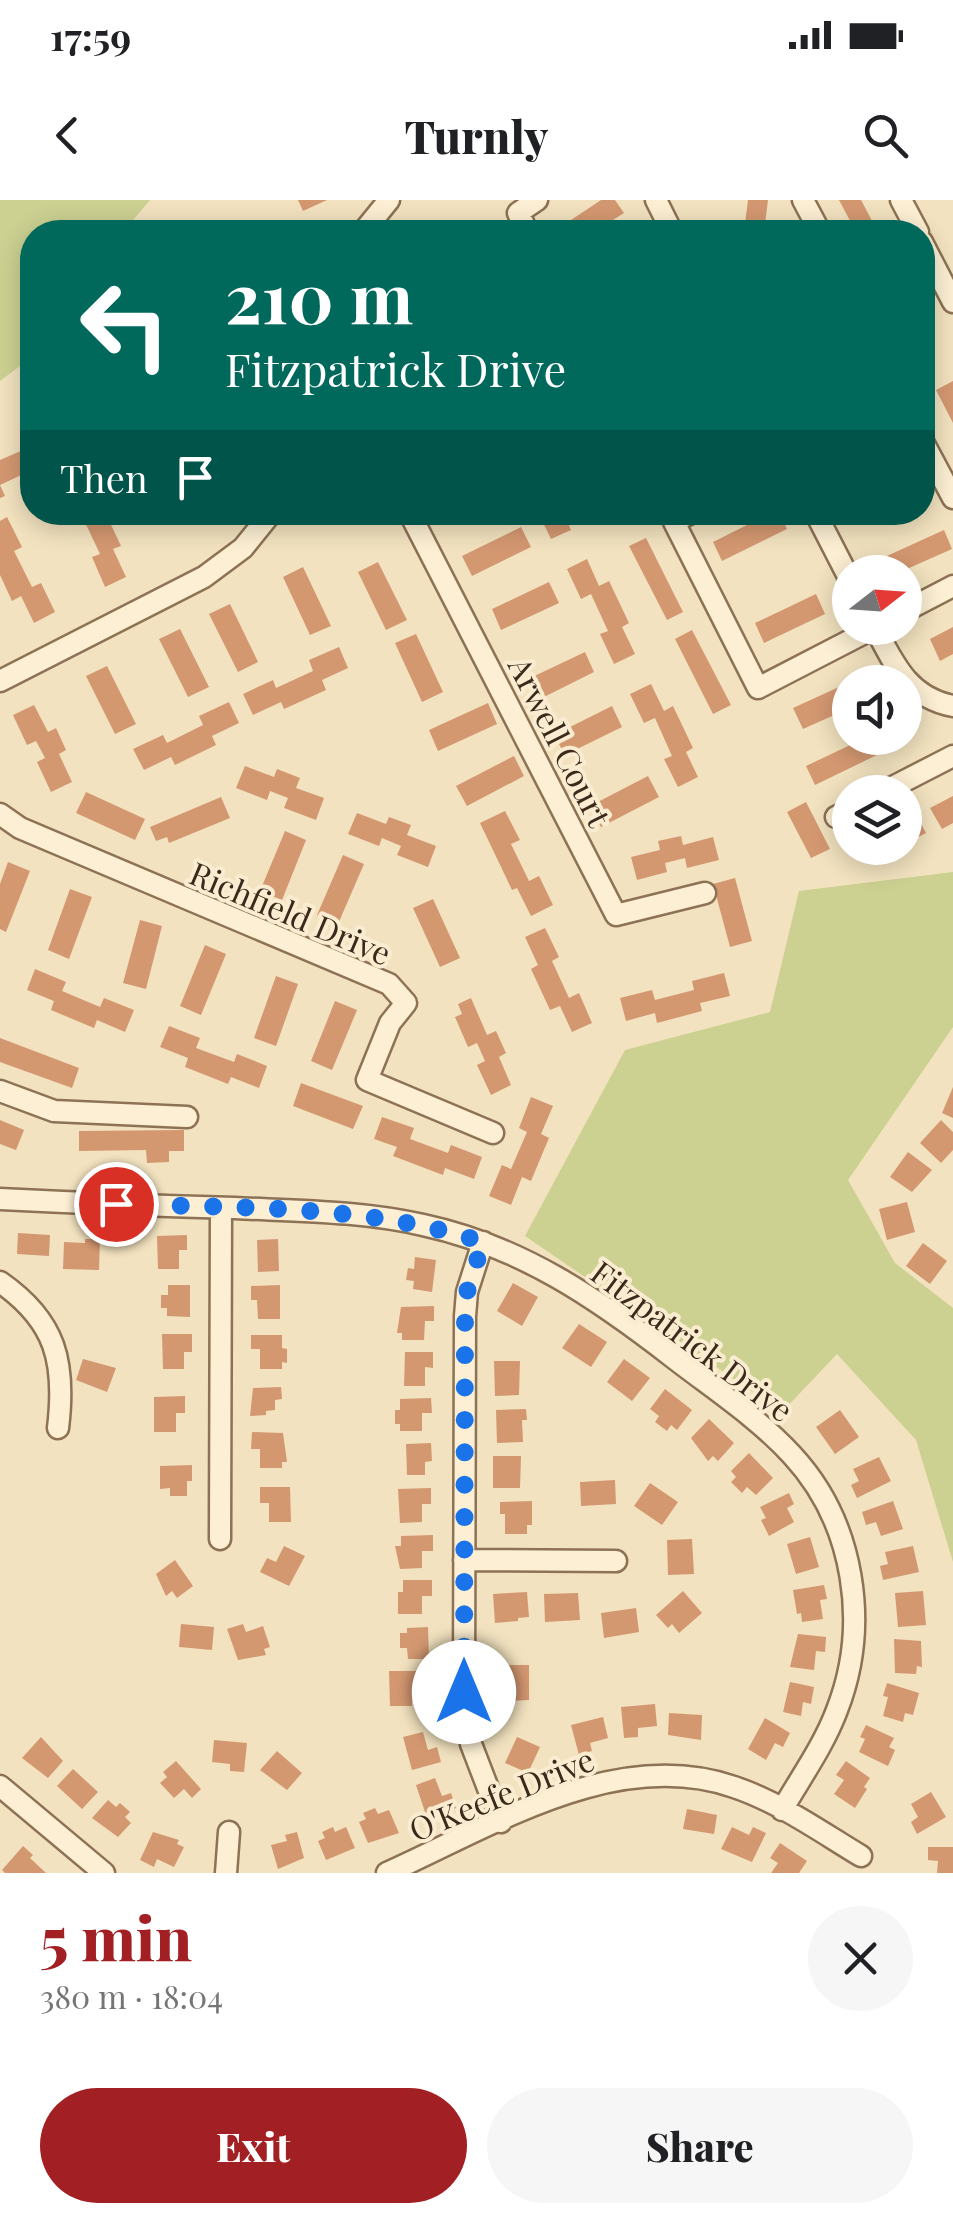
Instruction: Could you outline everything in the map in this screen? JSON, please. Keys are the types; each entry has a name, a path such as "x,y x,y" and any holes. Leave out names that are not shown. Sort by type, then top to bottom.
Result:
{"street":[{"path":"373,220 389,200"},
{"path":"522,220 518,213 536,200"},
{"path":"935,264 950,289"},
{"path":"935,464 953,498"},
{"path":"0,680 204,577 243,548 262,525"},
{"name":"Arwell Court","path":"416,525 616,915 705,893"},
{"path":"676,525 758,688 841,645"},
{"path":"822,525 838,555"},
{"path":"922,602 953,586"},
{"path":"883,645 908,685 923,696 953,706"},
{"path":"916,775 953,756"},
{"name":"Richfield Drive","path":"0,814 20,828 388,984 406,1003 390,1023 367,1080 493,1133"},
{"path":"0,1091 54,1111 187,1116"},
{"name":"Fitzpatrick Drive","path":"0,1200 359,1214 423,1225 483,1242 572,1283 610,1308 778,1441 796,1459 825,1501 837,1527 852,1583 855,1613 851,1661 829,1729 782,1810"},
{"path":"220,1539 221,1208"},
{"path":"483,1242 467,1292 465,1316 466,1718 479,1770 502,1822"},
{"path":"0,1282 41,1317 56,1348 61,1389 58,1428"},
{"path":"464,1560 616,1562"},
{"name":"O'Keefe Drive","path":"386,1873 593,1784 658,1775 718,1782 782,1810 862,1856"},
{"path":"0,1786 104,1873"},
{"path":"226,1873 229,1832"}],"green space":[{"path":"0,200 150,200 133,220 20,220 20,366 0,381"},
{"path":"953,872 953,1027 848,1180 895,1263 953,1308 953,1562 916,1440 837,1354 782,1412 525,1236 625,1050 770,1012 799,891"}],"building":[{"path":"298,200 327,200 303,211"},
{"path":"601,200 615,200 624,213 613,220 571,220"},
{"path":"748,200 768,200 766,220 746,220"},
{"path":"839,200 861,200 872,220 850,220"},
{"path":"953,381 953,423 936,390"},
{"path":"20,451 20,476 0,485 0,460"},
{"path":"7,517 22,547 14,551 32,587 41,583 55,612 34,623 21,596 12,601 0,575 0,521"},
{"path":"86,525 111,525 121,546 113,549 126,577 105,587 92,557 100,554"},
{"path":"544,525 569,525 571,530 551,539"},
{"path":"747,525 785,525 787,529 722,561 713,542"},
{"path":"521,527 531,547 472,576 462,556"},
{"path":"944,530 952,549 922,562 922,555 889,555"},
{"path":"646,538 683,612 667,620 629,546"},
{"path":"587,559 599,586 609,581 629,623 622,627 635,654 614,664 600,634 608,631 591,594 581,599 567,569"},
{"path":"378,562 407,620 386,630 358,572"},
{"path":"303,567 331,626 310,635 283,577"},
{"path":"549,582 559,603 501,630 492,609"},
{"path":"816,594 825,614 764,643 755,623"},
{"path":"230,604 258,662 238,672 209,614"},
{"path":"953,627 953,654 940,661 930,639"},
{"path":"180,629 209,687 188,697 159,639"},
{"path":"692,630 731,705 713,714 675,639"},
{"path":"416,634 443,692 422,702 395,643"},
{"path":"339,647 348,668 322,680 326,690 284,709 281,702 253,715 243,694 273,680 276,688 313,671 309,660"},
{"path":"585,652 594,672 536,701 526,680"},
{"path":"107,666 136,724 115,734 86,676"},
{"path":"651,684 664,711 673,706 693,748 686,752 698,777 678,787 664,759 672,756 655,718 644,723 630,694"},
{"path":"832,690 832,716 803,729 793,708"},
{"path":"229,702 239,723 212,736 216,745 175,765 171,757 144,770 133,749 163,735 167,743 203,725 199,716"},
{"path":"488,703 497,724 438,751 429,730"},
{"path":"34,705 48,732 56,728 66,750 59,754 72,782 51,792 37,762 45,758 36,741 27,745 13,715"},
{"path":"612,706 622,727 565,755 554,735"},
{"path":"832,754 877,755 815,785 806,766"},
{"path":"514,756 524,776 467,806 456,786"},
{"path":"245,766 274,777 277,769 300,778 296,788 324,798 316,820 284,808 288,798 270,791 267,800 236,788"},
{"path":"648,776 659,797 601,827 590,806"},
{"path":"86,792 145,819 135,840 76,813"},
{"path":"953,796 953,823 942,829 930,808"},
{"path":"221,797 230,818 169,843 167,837 156,841 150,827"},
{"path":"806,802 830,849 811,858 787,812"},
{"path":"505,811 520,840 511,844 529,881 539,876 553,905 531,916 517,888 512,890 480,823"},
{"path":"357,813 386,824 389,817 411,825 407,835 436,846 428,867 397,855 401,846 382,838 379,846 348,834"},
{"path":"285,831 306,840 282,900 260,891"},
{"path":"681,836 683,845 713,837 719,860 687,868 685,858 665,863 667,872 637,880 631,857 660,850 658,841"},
{"path":"343,855 364,864 338,924 317,915"},
{"path":"8,862 30,871 6,932 0,929 0,884"},
{"path":"735,878 752,941 730,947 713,884"},
{"path":"70,889 92,897 69,959 48,950"},
{"path":"433,899 460,958 440,967 413,908"},
{"path":"140,920 162,926 146,989 123,983"},
{"path":"545,928 559,957 552,961 569,998 579,993 592,1023 572,1032 560,1006 550,1010 531,969 538,965 525,937"},
{"path":"205,945 226,954 201,1015 180,1006"},
{"path":"35,969 66,982 62,991 100,1007 104,998 134,1010 125,1032 97,1020 94,1028 51,1010 54,1001 27,990"},
{"path":"724,973 730,996 700,1003 702,1011 657,1023 655,1013 626,1021 620,998 652,990 655,1000 694,990 692,981"},
{"path":"276,976 298,984 276,1046 254,1038"},
{"path":"471,998 487,1035 496,1031 506,1053 499,1057 511,1085 491,1095 477,1065 485,1061 477,1043 468,1047 455,1017 462,1014 458,1004"},
{"path":"335,1001 357,1010 332,1070 311,1061"},
{"path":"169,1026 200,1038 196,1048 234,1062 237,1054 267,1066 259,1088 231,1077 228,1084 185,1067 188,1058 160,1047"},
{"path":"0,1038 79,1068 72,1088 0,1062"},
{"path":"301,1083 363,1106 353,1129 293,1106"},
{"path":"953,1087 953,1118 942,1113"},
{"path":"531,1097 553,1106 541,1134 549,1138 531,1181 522,1177 511,1205 489,1196 502,1165 511,1169 527,1132 519,1128"},
{"path":"382,1117 414,1128 410,1139 448,1153 451,1145 482,1157 474,1179 445,1168 443,1175 393,1156 397,1147 374,1139"},
{"path":"0,1120 24,1130 16,1150 0,1144"},
{"path":"941,1120 953,1132 953,1150 941,1163 920,1143"},
{"path":"184,1130 184,1151 169,1151 169,1162 147,1163 146,1150 79,1151 79,1131"},
{"path":"908,1152 932,1170 912,1192 890,1177"},
{"path":"907,1202 915,1232 887,1240 879,1209"},
{"path":"18,1233 50,1235 49,1256 17,1254"},
{"path":"187,1235 187,1250 179,1250 179,1269 158,1269 157,1236"},
{"path":"85,1239 100,1239 99,1270 63,1269 64,1242 85,1243"},
{"path":"278,1239 279,1271 258,1272 257,1240"},
{"path":"923,1243 947,1261 930,1284 906,1266"},
{"path":"415,1257 436,1260 432,1292 413,1289 414,1281 406,1280 408,1268 414,1269"},
{"path":"513,1283 538,1297 522,1326 497,1311"},
{"path":"168,1285 190,1285 190,1317 167,1316 167,1308 161,1308 161,1295 168,1295"},
{"path":"280,1285 280,1319 258,1319 251,1286"},
{"path":"434,1306 434,1321 425,1321 424,1340 402,1340 402,1333 397,1333 401,1307"},
{"path":"579,1324 607,1342 591,1367 562,1348"},
{"path":"162,1334 192,1334 192,1352 184,1352 184,1369 163,1369"},
{"path":"251,1335 282,1335 287,1363 282,1362 282,1369 260,1369 260,1349 251,1349"},
{"path":"405,1352 433,1352 433,1368 425,1367 425,1386 404,1386"},
{"path":"83,1359 116,1368 107,1392 76,1380"},
{"path":"624,1359 650,1378 632,1401 607,1382"},
{"path":"494,1361 520,1361 519,1395 495,1396"},
{"path":"281,1387 282,1399 275,1400 275,1410 250,1416 253,1388"},
{"path":"665,1389 692,1410 677,1430 671,1425 667,1431 655,1422 659,1416 650,1409"},
{"path":"185,1396 185,1413 176,1413 176,1432 154,1432 154,1397"},
{"path":"431,1398 432,1413 422,1413 422,1431 400,1431 400,1424 395,1424 395,1410 400,1410 400,1399"},
{"path":"526,1409 523,1442 497,1443 496,1410"},
{"path":"840,1410 859,1437 835,1454 816,1427"},
{"path":"709,1419 734,1443 718,1461 713,1456 708,1461 691,1438"},
{"path":"252,1432 283,1433 287,1462 282,1462 282,1468 260,1468 260,1449 251,1449"},
{"path":"431,1443 432,1461 425,1462 425,1475 407,1475 406,1444"},
{"path":"749,1453 773,1478 756,1495 747,1487 742,1493 731,1482 736,1477 731,1471"},
{"path":"493,1456 521,1456 520,1488 493,1488"},
{"path":"879,1457 891,1481 857,1498 851,1485 859,1481 853,1469"},
{"path":"192,1465 187,1496 170,1496 170,1488 160,1489 160,1466"},
{"path":"615,1480 616,1504 581,1506 580,1482"},
{"path":"650,1483 678,1502 662,1525 634,1506"},
{"path":"260,1487 290,1487 291,1522 269,1522 269,1503 260,1503"},
{"path":"431,1488 431,1504 422,1504 422,1522 400,1523 398,1489"},
{"path":"789,1493 794,1504 787,1508 794,1522 769,1536 760,1507"},
{"path":"532,1501 532,1525 527,1525 527,1534 505,1534 505,1514 500,1514 500,1502"},
{"path":"893,1501 903,1529 881,1536 876,1522 866,1525 862,1512"},
{"path":"433,1535 433,1551 422,1551 422,1568 400,1569 395,1546 401,1546 401,1536"},
{"path":"810,1537 819,1567 796,1574 787,1544"},
{"path":"692,1539 694,1574 668,1575 667,1540"},
{"path":"284,1546 305,1556 289,1586 260,1572 267,1558 276,1562"},
{"path":"913,1546 919,1572 883,1580 880,1566 888,1564 885,1552"},
{"path":"175,1560 193,1586 177,1598 172,1591 166,1596 156,1574"},
{"path":"403,1580 432,1580 432,1596 422,1596 422,1614 398,1614 398,1592 403,1592"},
{"path":"824,1585 827,1599 820,1600 823,1619 802,1622 793,1590"},
{"path":"683,1591 702,1613 679,1633 656,1615"},
{"path":"923,1591 926,1625 898,1627 895,1593"},
{"path":"527,1592 529,1617 495,1623 493,1594"},
{"path":"578,1593 580,1620 545,1622 544,1594"},
{"path":"636,1608 639,1632 604,1638 601,1613"},
{"path":"181,1624 214,1627 212,1650 179,1647"},
{"path":"243,1624 246,1632 263,1626 270,1647 264,1649 266,1655 238,1660 227,1629"},
{"path":"428,1627 429,1659 408,1659 407,1648 400,1648 400,1633 407,1633 407,1628"},
{"path":"798,1634 826,1637 825,1652 816,1651 814,1670 790,1667"},
{"path":"894,1639 921,1641 922,1667 917,1666 916,1674 895,1673"},
{"path":"498,1665 529,1665 529,1700 507,1701 507,1682 498,1682"},
{"path":"389,1671 421,1671 421,1688 412,1688 412,1706 390,1706"},
{"path":"790,1682 814,1687 811,1704 803,1702 801,1716 783,1712"},
{"path":"887,1683 919,1693 913,1715 905,1713 903,1722 883,1716"},
{"path":"655,1704 657,1726 638,1728 638,1737 624,1738 621,1707"},
{"path":"669,1713 702,1715 701,1740 668,1735"},
{"path":"603,1717 608,1738 590,1743 592,1751 579,1755 571,1725"},
{"path":"765,1718 790,1733 783,1747 775,1743 766,1760 748,1749"},
{"path":"866,1725 894,1738 889,1747 895,1750 888,1766 859,1752"},
{"path":"423,1732 428,1750 437,1747 441,1762 412,1770 403,1737"},
{"path":"41,1737 63,1761 48,1778 22,1758"},
{"path":"517,1737 540,1747 528,1773 505,1763"},
{"path":"214,1740 247,1743 244,1772 230,1771 230,1764 212,1762"},
{"path":"277,1751 302,1773 287,1790 260,1770"},
{"path":"176,1761 201,1789 192,1798 184,1789 174,1798 160,1783 167,1777 163,1772"},
{"path":"846,1761 870,1778 855,1808 834,1794 844,1780 836,1775"},
{"path":"73,1769 98,1792 82,1809 57,1786"},
{"path":"435,1778 442,1796 451,1793 456,1808 427,1818 416,1785"},
{"path":"931,1792 946,1817 917,1834 911,1822 918,1817 911,1804"},
{"path":"108,1800 116,1807 120,1803 130,1812 125,1817 131,1823 118,1837 92,1818"},
{"path":"375,1808 378,1814 389,1810 399,1833 368,1843 359,1822 366,1819 363,1813"},
{"path":"687,1809 717,1815 714,1834 683,1829"},
{"path":"333,1827 335,1832 346,1827 355,1848 326,1860 318,1841 325,1838 322,1832"},
{"path":"732,1827 749,1835 753,1827 766,1833 752,1862 721,1849"},
{"path":"153,1832 179,1840 177,1844 184,1847 174,1867 157,1859 154,1867 140,1860"},
{"path":"297,1832 304,1858 278,1869 271,1845 287,1841 285,1835"},
{"path":"780,1843 807,1861 799,1873 771,1873 778,1863 770,1858"},
{"path":"23,1846 33,1855 30,1858 46,1873 2,1870"},
{"path":"928,1847 953,1847 953,1873 937,1873 938,1861 928,1860"}],"route":[{"path":"116,1204 359,1214 454,1232 483,1242 467,1292 465,1316 464,1692"}]}
